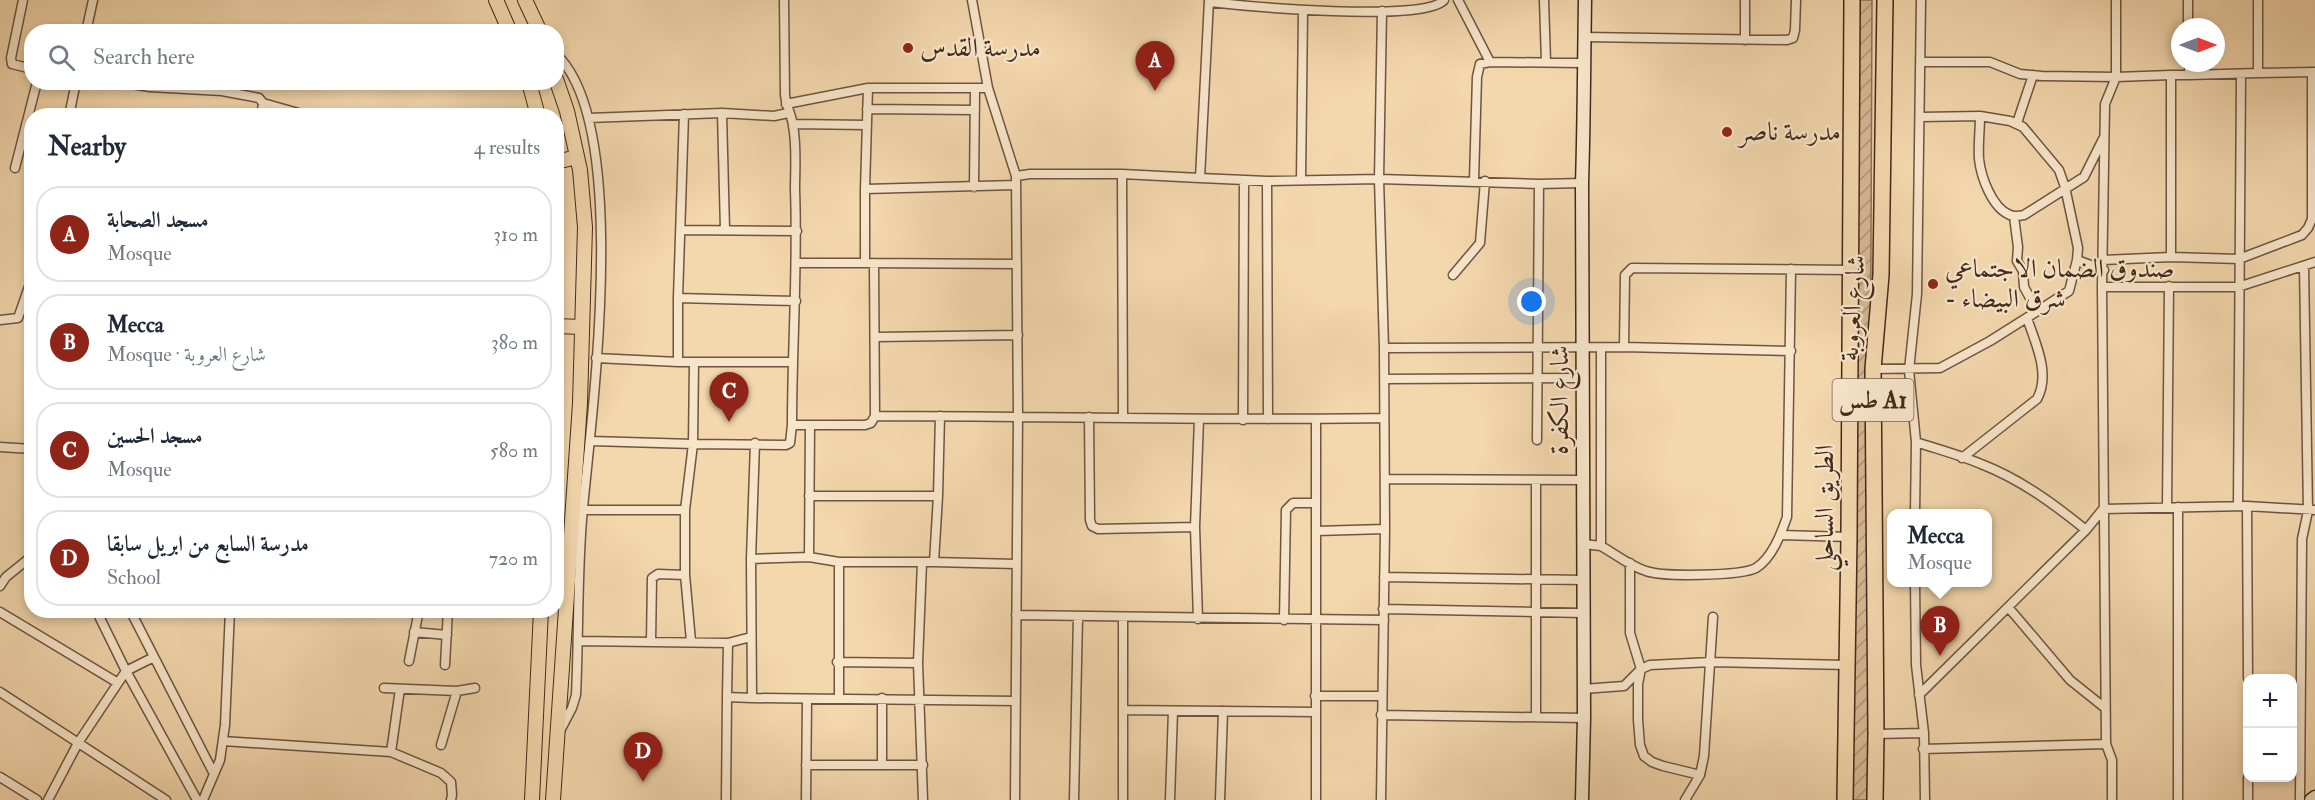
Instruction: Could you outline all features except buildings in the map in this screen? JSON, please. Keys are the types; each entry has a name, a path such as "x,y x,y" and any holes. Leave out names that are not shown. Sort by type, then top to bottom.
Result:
{"highway":[{"name":"الطريق الساحلي","path":"1845,800 1852,0"},
{"name":"شارع العروبة","path":"1875,800 1873,369 1881,275 1885,0"}],"main road":[{"path":"496,0 506,24"},
{"path":"525,0 536,24"},
{"path":"531,90 536,108"},
{"path":"560,90 577,157 585,227 582,327 564,560"},
{"path":"564,160 577,157"},
{"path":"564,326 582,327"},
{"path":"531,800 541,618"},
{"path":"554,800 561,618"},
{"path":"535,713 558,714"}],"street":[{"path":"23,0 11,58 12,64 24,67"},
{"path":"88,24 93,0"},
{"path":"591,441 786,445 790,443 796,301 796,231 793,124 787,109 784,0"},
{"path":"972,0 988,88 1016,180 1018,416 1015,800"},
{"path":"1200,178 1210,1 1303,11 1382,11 1428,4 1439,5 1444,0"},
{"path":"1458,0 1490,62"},
{"path":"1544,0 1546,62"},
{"name":"شارع الكفرة","path":"1582,800 1584,718 1582,183 1585,0"},
{"path":"1744,40 1746,0"},
{"path":"1584,37 1787,40 1792,38 1796,30 1796,0"},
{"path":"1915,509 1916,442 1909,370 1917,294 1922,0"},
{"path":"2112,800 2112,760 2106,744 2105,708 2102,287 2105,104 2116,77 2116,0"},
{"path":"2188,0 2188,18"},
{"path":"2258,0 2258,73"},
{"path":"1301,180 1303,11"},
{"path":"1381,800 1385,528 1385,379 1379,179 1382,11"},
{"path":"556,737 572,708 576,695 583,510 591,441 601,286 600,200 590,118 579,85 564,61"},
{"path":"1474,180 1480,64 1490,62 1583,63"},
{"path":"1921,62 1990,62 2020,74 2033,75 2116,77 2313,72 2312,219 2302,235 2239,259 2171,257 2103,260"},
{"path":"2241,74 2238,287 2248,674"},
{"path":"2017,123 2033,75"},
{"path":"2171,75 2171,257"},
{"path":"792,425 865,425 871,423 875,416 876,337 865,189 868,88"},
{"path":"590,118 722,113 774,116 787,109 868,88 988,88"},
{"path":"974,187 975,88"},
{"path":"30,108 35,90"},
{"path":"71,108 74,90"},
{"path":"204,90 259,98 263,103 281,108"},
{"path":"262,108 263,103"},
{"path":"867,109 975,110"},
{"path":"722,113 725,230"},
{"path":"678,362 684,114"},
{"path":"1873,369 1940,368 1990,341 2069,291 2077,260 2078,248 2065,187 2059,170 2017,123 1980,116 1921,117"},
{"path":"1980,116 1979,160 1986,183 1996,203 2014,217 2024,214 2087,173 2104,137"},
{"path":"793,124 866,125"},
{"path":"15,168 24,133"},
{"path":"865,189 974,187 1016,180 1030,174 1122,174 1267,181 1379,179 1474,180 1539,184 1582,183"},
{"path":"1122,174 1124,417"},
{"path":"1243,420 1244,180"},
{"path":"1267,181 1268,419"},
{"path":"1453,275 1480,243 1485,181"},
{"path":"1537,440 1539,184"},
{"path":"2014,217 2018,247 2017,261 2023,272 2024,287 2037,311"},
{"path":"681,230 796,231"},
{"path":"2077,260 2103,270"},
{"path":"2102,287 2238,287 2315,262"},
{"path":"796,263 1017,264"},
{"path":"2300,800 2302,539 2312,511 2304,266"},
{"path":"1624,347 1625,275 1632,268 1850,270"},
{"path":"1583,544 1601,546 1643,571 1658,575 1743,573 1757,567 1781,535 1787,517 1791,269"},
{"path":"2167,507 2169,286"},
{"path":"678,298 796,301"},
{"path":"0,320 18,318 24,301"},
{"path":"1962,458 2037,399 2041,392 2041,359 2027,318"},
{"path":"876,337 1018,335"},
{"path":"1384,348 1624,347 1791,351"},
{"path":"1601,348 1601,546"},
{"path":"596,358 678,362 792,362"},
{"path":"691,641 684,575 686,510 693,444 694,362"},
{"path":"1385,379 1582,378"},
{"path":"875,416 1243,420 1384,418"},
{"path":"934,562 940,416"},
{"path":"1089,417 1090,520 1092,526 1098,529 1195,527"},
{"path":"1198,419 1195,527 1198,619"},
{"path":"1316,420 1316,800"},
{"path":"809,557 810,425"},
{"path":"1916,442 1982,464 2015,480 2054,503 2086,530"},
{"path":"752,698 751,559 755,443"},
{"path":"0,447 24,448"},
{"path":"1385,479 1583,480"},
{"path":"1536,480 1534,580 1536,717"},
{"path":"809,496 938,496"},
{"path":"1284,620 1286,510 1293,503 1316,503"},
{"path":"1919,695 2086,530 2103,509 2242,506 2312,511"},
{"path":"2178,507 2178,800"},
{"path":"583,510 686,510"},
{"path":"1316,531 1385,528"},
{"path":"1781,535 1849,537"},
{"path":"751,559 809,557 839,562 1016,564"},
{"path":"0,586 6,577 24,562"},
{"path":"839,562 837,662 839,698"},
{"path":"922,562 918,663 923,800"},
{"path":"1630,563 1630,633 1641,669 1638,684 1640,745 1644,756 1652,762 1700,775"},
{"path":"651,642 652,578 658,574 684,575"},
{"path":"1384,577 1583,580"},
{"path":"1915,587 1916,665 1924,733 1925,800"},
{"path":"2008,607 2070,680 2105,708"},
{"path":"1383,609 1583,613"},
{"path":"0,612 118,683"},
{"path":"1016,615 1384,620"},
{"path":"1074,800 1078,617"},
{"path":"1685,800 1700,775 1704,756 1713,617"},
{"path":"100,618 126,671 197,800"},
{"path":"134,618 214,774"},
{"path":"203,800 220,760 223,741 230,618"},
{"path":"409,661 417,618"},
{"path":"445,665 448,618"},
{"path":"1123,618 1123,800"},
{"path":"414,632 447,635"},
{"path":"578,641 728,643 751,637"},
{"path":"726,800 728,643"},
{"path":"48,800 78,743 126,671 154,657"},
{"path":"837,662 918,663"},
{"path":"1583,689 1624,686 1641,669 1650,665 1711,662 1847,665"},
{"path":"384,688 458,691 475,688"},
{"path":"391,752 400,689"},
{"path":"441,745 458,691"},
{"path":"0,692 166,800"},
{"path":"1315,696 1381,696"},
{"path":"728,697 1016,701"},
{"path":"882,698 882,765"},
{"path":"806,800 807,699"},
{"path":"1123,710 1315,712"},
{"path":"1170,800 1173,711"},
{"path":"1220,800 1223,711"},
{"path":"1381,715 1584,718"},
{"path":"1876,734 1924,733"},
{"path":"223,741 391,752 441,773 451,782 451,800"},
{"path":"1923,749 2106,744"},
{"path":"806,765 922,765"},
{"path":"0,777 37,800"},
{"path":"2248,782 2248,800"},
{"path":"2311,800 2315,797"}],"shaded area":[{"path":"1858,0 1872,0 1867,800 1852,800"}],"place":[{"name":"مدرسة القدس","path":"908,48"},
{"name":"مسجد الصحابة","path":"1155,91"},
{"name":"مدرسة ناصر","path":"1727,132"},
{"name":"صندوق الضمان الاجتماعي - شرق البيضاء","path":"1933,284"},
{"name":"مسجد الحسين","path":"729,422"},
{"name":"Mecca","path":"1940,656"},
{"name":"مدرسة السابع من ابريل سابقا","path":"643,782"}]}
